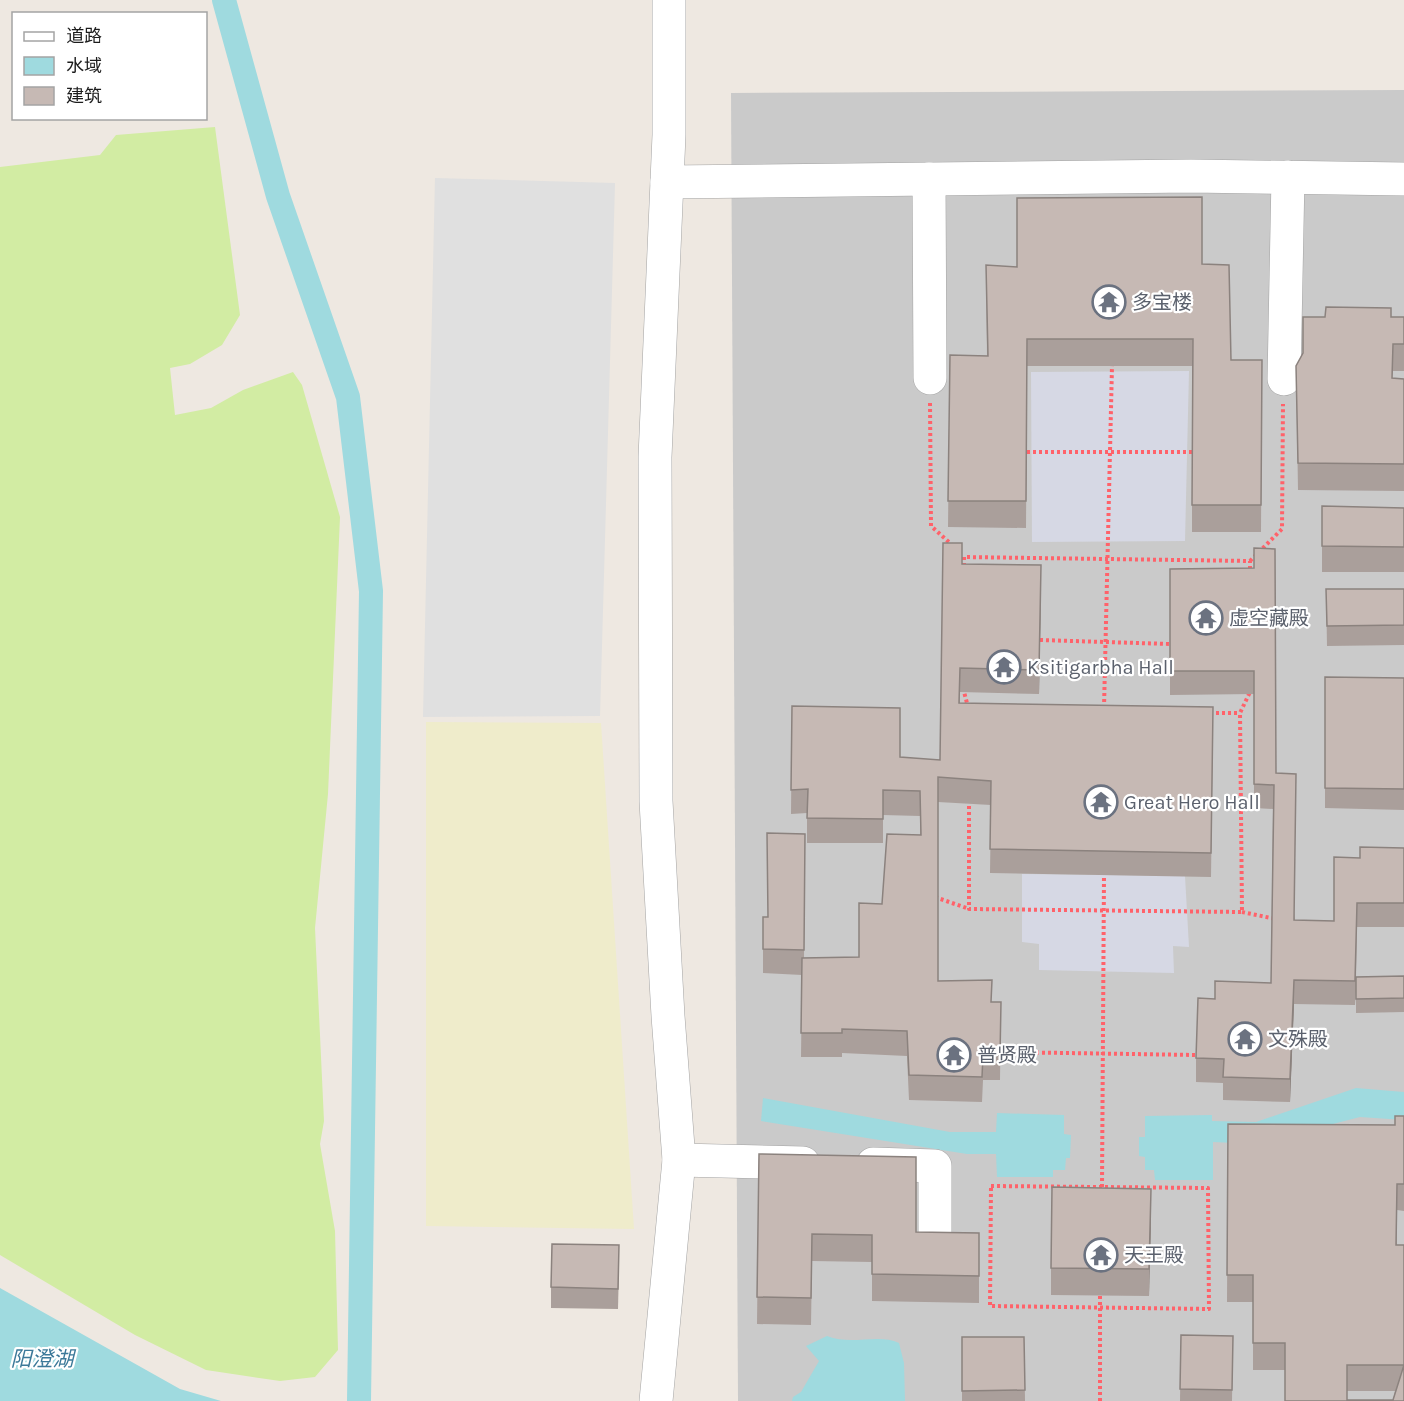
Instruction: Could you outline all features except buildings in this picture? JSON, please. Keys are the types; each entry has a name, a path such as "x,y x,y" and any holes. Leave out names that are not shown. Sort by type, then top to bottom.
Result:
{"street":[{"path":"656,1401 679,1160 656,801 655,458 667,182 669,0"},
{"path":"667,182 1288,177 1404,179"},
{"path":"1284,379 1288,177"},
{"path":"929,179 930,378"},
{"path":"679,1160 935,1166 936,1238"}],"path":[{"path":"1104,712 1113,366"},
{"path":"930,378 931,525 964,557 1250,561"},
{"path":"1250,573 1250,561 1282,529 1284,379"},
{"path":"1027,452 1192,452"},
{"path":"964,557 964,568"},
{"path":"1040,640 1170,644"},
{"path":"963,678 963,689 970,712"},
{"path":"1242,912 1240,713 1250,693 1250,681"},
{"path":"1206,713 1240,713"},
{"path":"969,793 969,909"},
{"path":"1102,1196 1104,875"},
{"path":"929,894 969,909 1242,912 1283,921"},
{"path":"1000,1052 1197,1055"},
{"path":"991,1186 1208,1188 1209,1309 1101,1308 990,1306 991,1186"},
{"path":"1100,1401 1101,1296"}],"shaded area":[{"path":"1404,90 1404,1401 738,1401 731,93"},
{"path":"435,178 615,183 600,716 423,717"},
{"path":"1189,371 1185,541 1032,542 1031,372"},
{"path":"426,722 601,723 634,1229 426,1226"},
{"path":"1022,874 1185,876 1189,947 1173,946 1174,973 1039,970 1039,944 1022,942"}],"green space":[{"path":"215,127 240,315 222,345 190,364 170,368 175,415 211,408 243,390 293,372 302,385 340,517 328,794 315,928 324,1121 320,1144 335,1231 338,1350 315,1377 280,1381 206,1370 135,1335 0,1255 0,167 100,155 116,135"}],"water":[{"path":"1356,1088 1404,1092 1404,1120 1360,1117 1255,1144 1213,1142 1213,1180 1155,1180 1154,1170 1145,1170 1145,1157 1139,1156 1139,1137 1145,1137 1145,1116 1212,1115 1212,1121 1256,1122"},
{"path":"763,1098 950,1132 996,1132 997,1113 1064,1115 1064,1134 1071,1135 1070,1158 1066,1158 1065,1170 1053,1170 1053,1177 997,1177 996,1154 967,1154 761,1121"},
{"name":"阳澄湖","path":"0,1288 180,1389 221,1401 0,1401"},
{"path":"827,1336 846,1340 882,1339 899,1343 904,1363 905,1401 792,1401 793,1397 801,1392 819,1361 806,1346"}],"waterway":[{"path":"224,0 278,196 348,397 371,591 359,1401"}],"place":[{"name":"多宝楼","path":"1109,302"},
{"name":"虚空藏殿","path":"1206,618"},
{"name":"Ksitigarbha Hall","path":"1004,667"},
{"name":"Great Hero Hall","path":"1101,802"},
{"name":"文殊殿","path":"1245,1039"},
{"name":"普贤殿","path":"954,1055"},
{"name":"天王殿","path":"1101,1255"}]}
